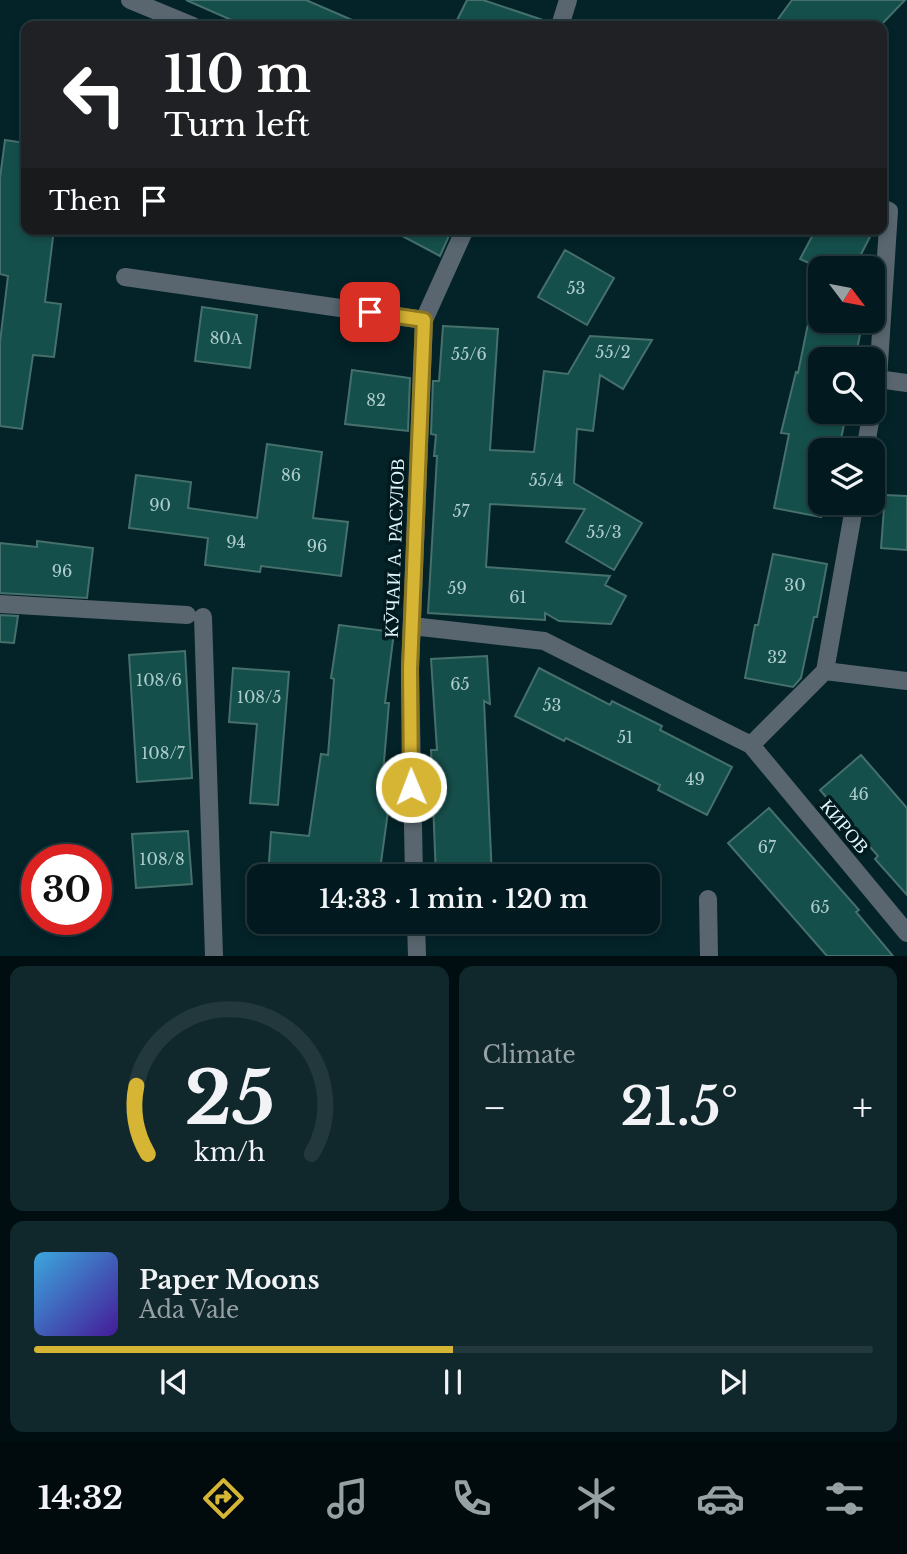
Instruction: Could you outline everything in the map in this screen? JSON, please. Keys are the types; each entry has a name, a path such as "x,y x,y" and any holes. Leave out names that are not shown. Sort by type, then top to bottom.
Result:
{"street":[{"path":"130,0 181,21"},
{"path":"562,21 568,0"},
{"path":"880,347 887,210"},
{"name":"КӮЧАИ А. РАСУЛОВ","path":"414,864 410,669 424,320 462,235"},
{"path":"125,277 424,320"},
{"path":"885,380 907,383"},
{"path":"412,626 544,641 751,746 825,671 853,515"},
{"path":"0,604 195,616 214,956"},
{"path":"825,671 907,681"},
{"name":"КИРОВ","path":"751,746 907,933"},
{"path":"708,900 709,956"},
{"path":"416,934 417,956"}],"building":[{"path":"186,0 306,0 354,21 234,21"},
{"path":"467,0 483,0 546,21 456,21"},
{"path":"792,0 905,0 885,21 777,21"},
{"path":"5,140 21,142 21,235 53,235 45,302 61,304 54,357 33,355 22,429 0,426 0,342 8,276 0,274 0,178"},
{"path":"400,235 449,235 440,256"},
{"path":"813,235 871,235 860,256 808,256 808,263 800,259"},
{"path":"565,250 614,278 587,325 538,297"},
{"path":"202,307 257,315 250,368 195,361"},
{"path":"808,324 808,333 860,333 857,347 808,347 808,424 844,424 841,438 808,438 808,515 774,508 789,434 781,433 796,372 798,373"},
{"path":"443,326 498,329 490,450 534,452 544,371 568,374 590,336 652,340 623,389 600,375 593,431 577,429 574,483 642,523 614,570 566,542 585,509 490,504 486,567 610,576 605,585 626,596 611,624 559,621 545,613 545,620 428,613 437,456 434,456 436,435 431,434 433,381 439,381"},
{"path":"352,370 410,378 408,431 345,424"},
{"path":"267,444 322,452 313,518 348,522 341,576 261,566 260,572 205,565 208,538 129,528 136,475 191,482 188,508 257,518"},
{"path":"885,495 907,496 907,550 881,548"},
{"path":"37,541 93,548 87,598 0,593 0,543 37,547"},
{"path":"773,554 827,564 801,678 793,687 745,678"},
{"path":"0,615 18,616 14,643 0,642"},
{"path":"339,625 394,632 385,703 389,703 383,773 393,775 381,864 269,864 271,832 309,836 321,754 328,755 334,679 331,678"},
{"path":"185,651 192,778 137,782 129,655"},
{"path":"487,656 490,704 484,701 491,864 435,864 431,750 437,750 431,659"},
{"path":"233,668 289,672 278,805 250,803 257,724 229,722"},
{"path":"539,668 610,705 612,701 662,726 660,730 732,767 707,815 658,790 660,785 515,716"},
{"path":"861,755 907,808 907,895 875,859 878,856 820,790"},
{"path":"769,808 859,910 856,912 893,956 827,956 728,843"},
{"path":"188,831 192,884 136,888 132,834"}],"route":[{"path":"370,312 424,320 410,669 411,787"}]}
